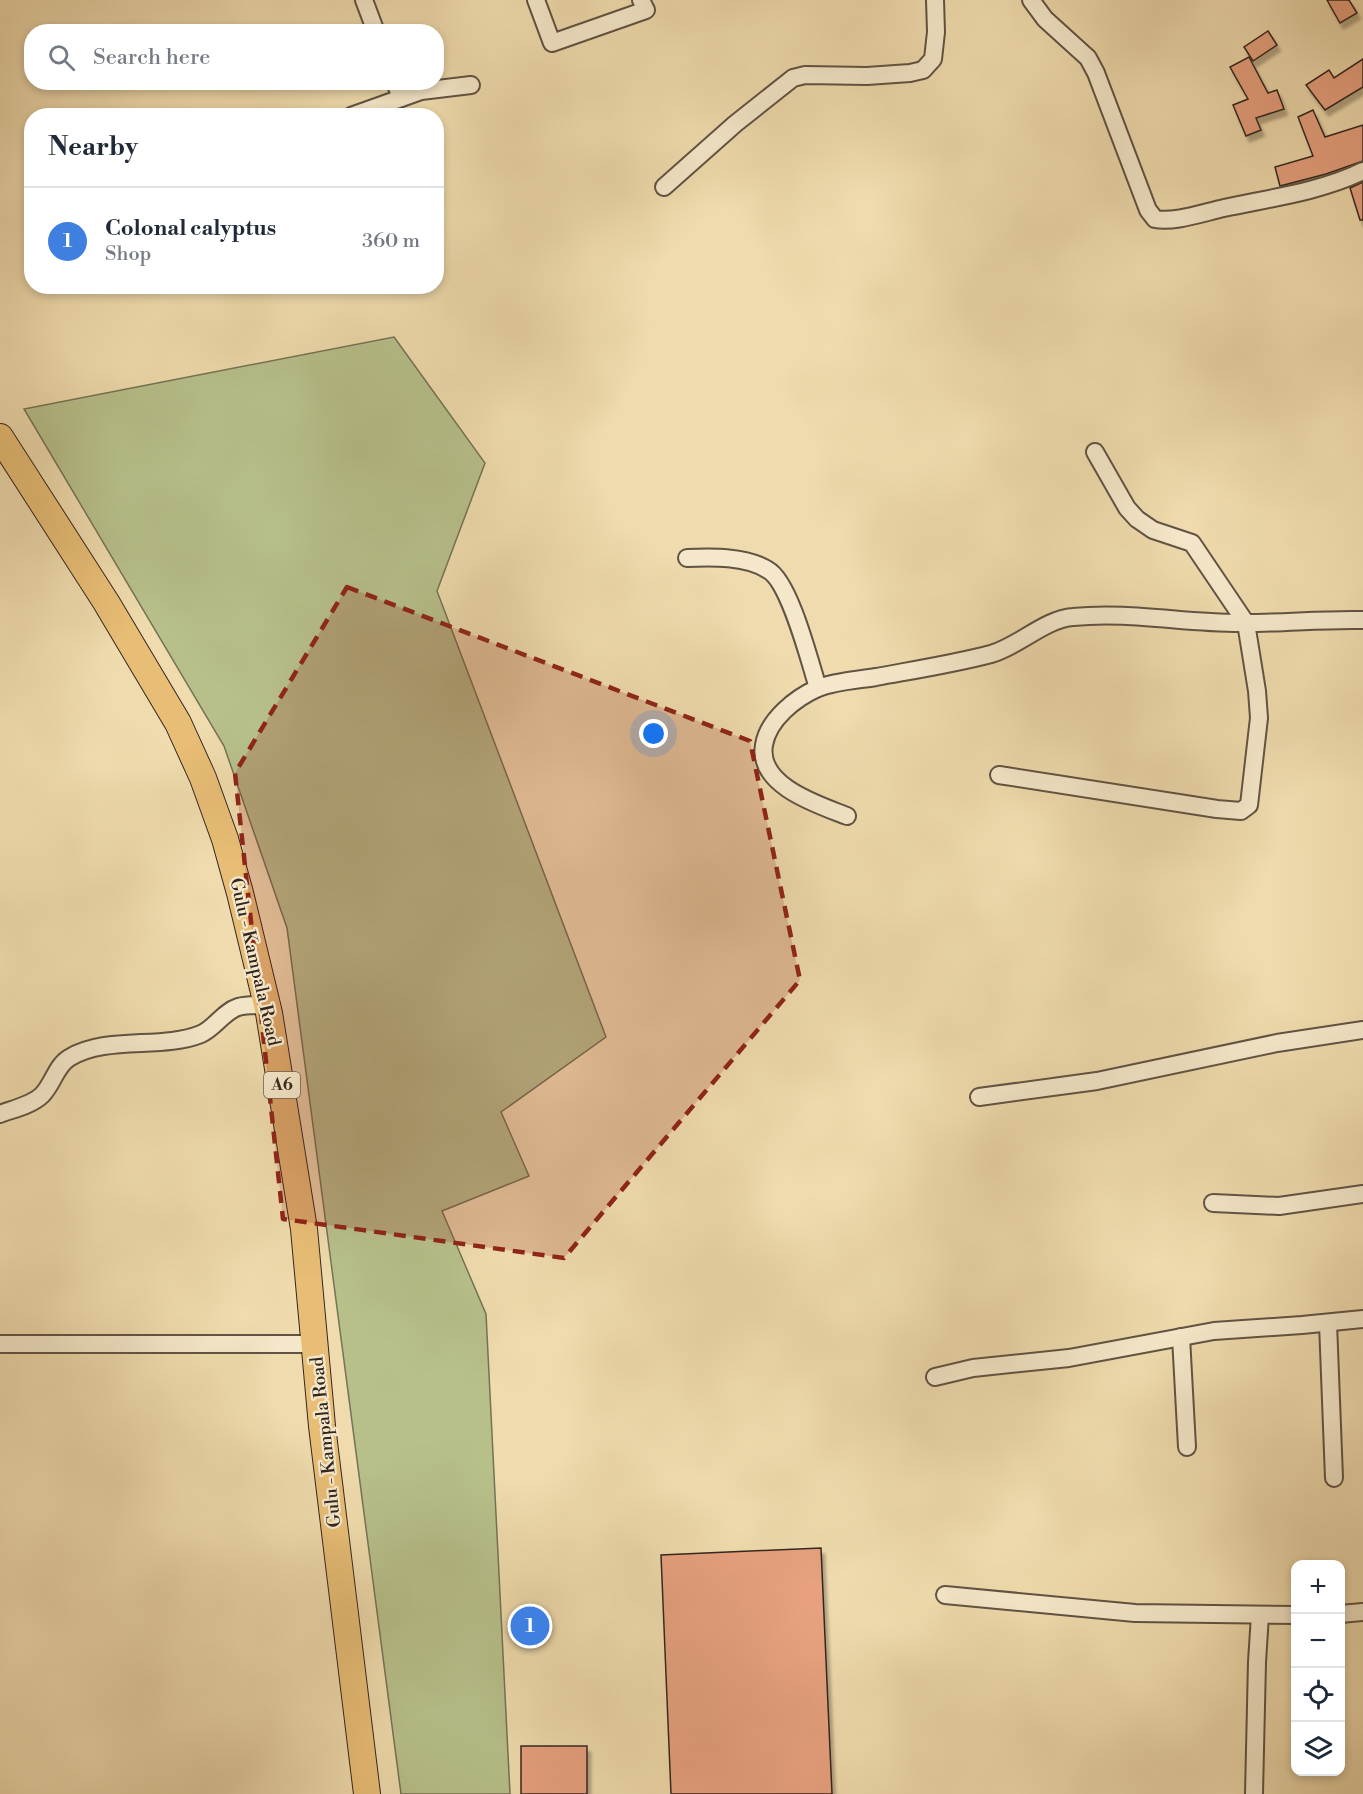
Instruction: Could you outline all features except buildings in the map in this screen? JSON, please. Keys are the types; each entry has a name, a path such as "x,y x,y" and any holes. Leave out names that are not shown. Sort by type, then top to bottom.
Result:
{"main road":[{"name":"Gulu - Kampala Road","path":"0,437 106,602 178,723 203,778 225,839 269,1013 302,1218 329,1484 368,1794"}],"street":[{"path":"364,0 373,24"},
{"path":"536,0 552,43 646,10 641,0"},
{"path":"664,187 735,124 793,78 805,75 867,76 923,70 933,59 936,32 935,0"},
{"path":"1031,0 1045,19 1088,58 1096,73 1148,210 1155,219 1166,220 1190,216 1316,188 1363,171"},
{"path":"444,89 471,85"},
{"path":"365,108 398,90 421,92 435,90"},
{"path":"999,775 1217,809 1245,810 1249,805 1259,718 1246,623 1192,543 1183,538 1153,530 1137,519 1127,508 1095,452"},
{"path":"687,558 722,557 761,566 777,577 806,649 818,688"},
{"path":"847,816 787,789 770,770 763,751 766,736 774,722 786,710 818,688 992,654 1059,620 1073,616 1122,616 1246,623 1323,619 1363,620"},
{"path":"0,1114 44,1094 67,1059 80,1052 201,1034 240,1006 261,1005 269,1013"},
{"path":"979,1097 1097,1081 1277,1043 1363,1030"},
{"path":"1213,1203 1279,1206 1363,1194"},
{"path":"935,1377 973,1368 1069,1358 1214,1331 1363,1319"},
{"path":"1328,1323 1334,1478"},
{"path":"1181,1336 1187,1447"},
{"path":"0,1344 316,1344"},
{"path":"945,1595 1136,1613 1291,1615"},
{"path":"1345,1613 1363,1611"},
{"path":"1254,1794 1260,1616"}],"highlighted area":[{"path":"347,587 750,741 800,980 564,1258 283,1219 235,773"}],"green space":[{"path":"394,337 485,463 437,591 606,1037 501,1112 529,1176 442,1211 486,1314 510,1794 401,1794 287,928 224,746 24,409"}],"place":[{"name":"Colonal calyptus","path":"530,1626"}]}
